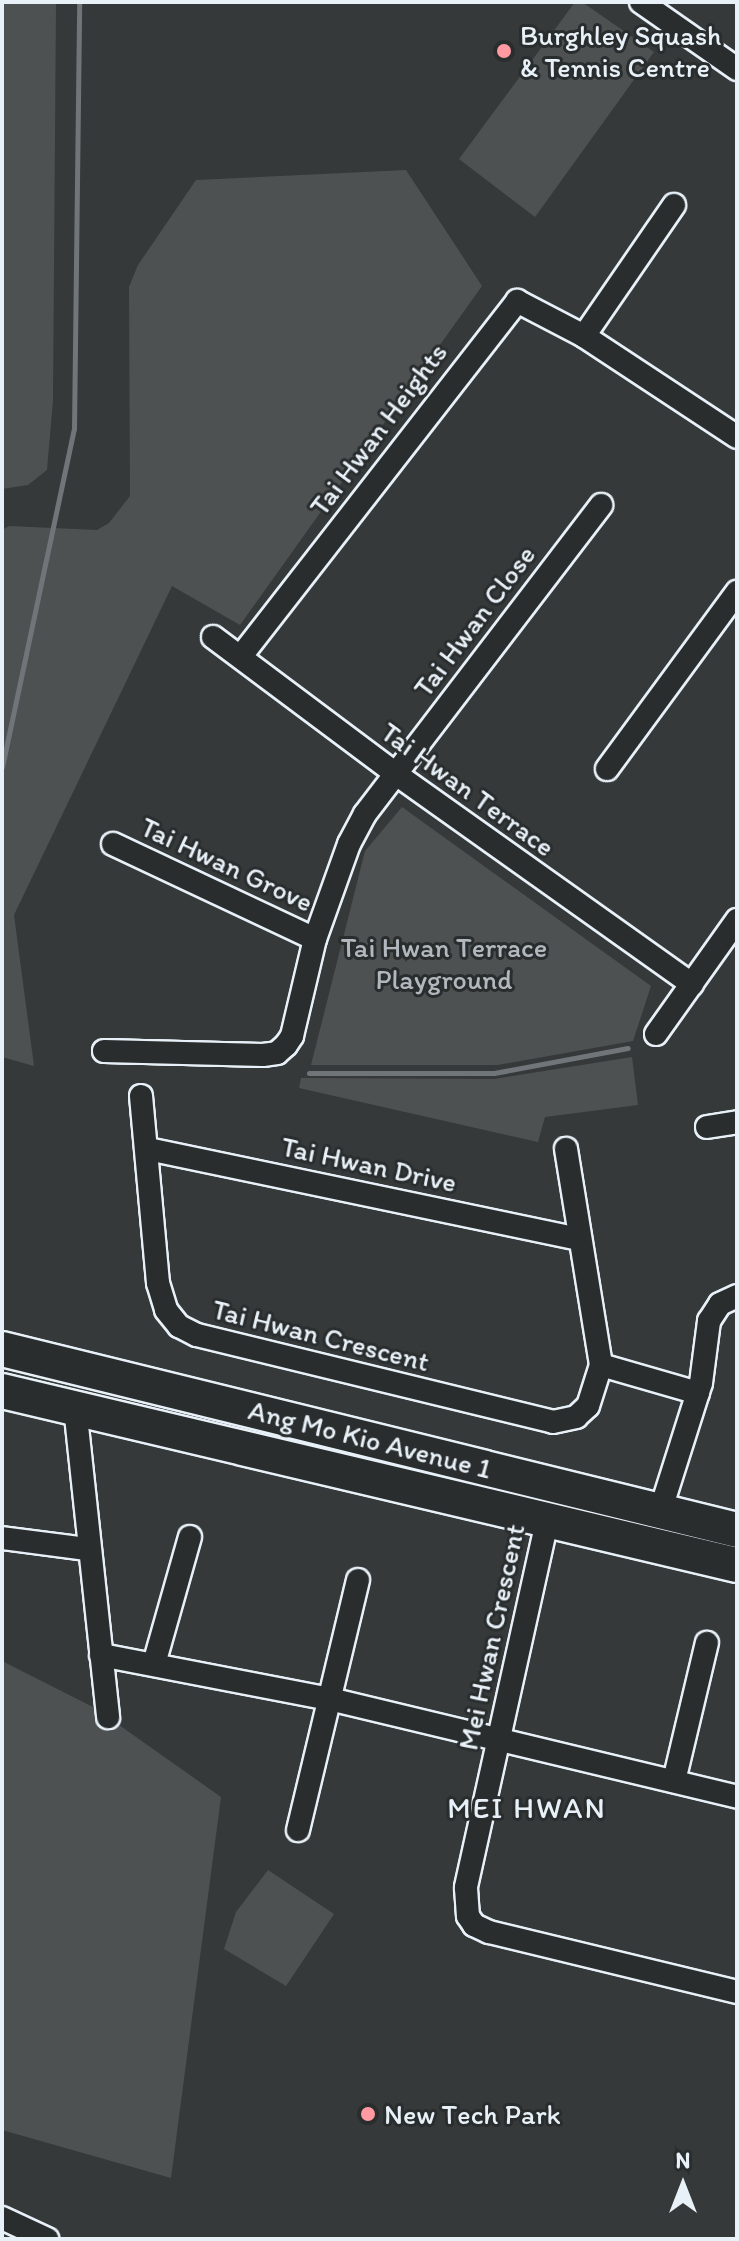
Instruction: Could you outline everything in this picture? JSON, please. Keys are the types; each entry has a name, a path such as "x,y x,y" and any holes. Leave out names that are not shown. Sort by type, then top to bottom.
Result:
{"main road":[{"name":"Ang Mo Kio Avenue 1","path":"2,1349 737,1530"},
{"name":"Ang Mo Kio Avenue 1","path":"2,1391 548,1517 737,1565"}],"street":[{"path":"641,2 737,69"},
{"path":"584,336 674,205"},
{"name":"Tai Hwan Heights","path":"241,656 511,304 524,301 737,435"},
{"name":"Tai Hwan Close","path":"396,774 601,505"},
{"path":"607,769 737,592"},
{"name":"Tai Hwan Terrace","path":"213,637 396,774 692,984"},
{"name":"Tai Hwan Grove","path":"104,1051 277,1053 292,1036 315,939 349,844 365,814 396,774"},
{"name":"Tai Hwan Grove","path":"113,844 315,939"},
{"path":"656,1034 737,920"},
{"name":"Tai Hwan Crescent","path":"141,1096 161,1294 172,1318 188,1332 553,1422 576,1417 588,1406 601,1365 578,1239 566,1149"},
{"path":"707,1127 737,1122"},
{"name":"Tai Hwan Drive","path":"148,1149 578,1239"},
{"path":"660,1512 698,1393 709,1321 720,1304 737,1296"},
{"path":"601,1365 698,1393"},
{"path":"75,1407 87,1549 108,1717"},
{"name":"Mei Hwan Crescent","path":"548,1517 465,1895 468,1916 474,1925 489,1932 737,1992"},
{"path":"154,1664 190,1537"},
{"path":"2,1538 87,1549"},
{"path":"298,1830 358,1580"},
{"path":"674,1781 707,1643"},
{"path":"101,1655 330,1699 737,1797"},
{"path":"2,2218 47,2239"}],"green space":[{"path":"2,2 56,2 53,400 47,470 28,485 2,489"},
{"path":"575,2 582,2 654,52 535,217 459,159"},
{"path":"406,170 482,286 240,625 172,586 14,915 34,1066 2,1057 2,530 9,526 97,530 109,523 130,496 129,287 138,265 196,180"},
{"name":"Tai Hwan Terrace Playground","path":"402,807 651,986 633,1041 498,1065 311,1065 365,851"},
{"path":"632,1057 638,1105 545,1117 538,1142 299,1088 301,1078 494,1079"},
{"path":"2,1661 95,1708 221,1797 171,2178 2,2130"},
{"path":"268,1870 334,1914 286,1986 224,1949 236,1912"}],"waterway":[{"path":"2,767 74,429 79,2"},
{"path":"309,1073 494,1073 628,1048"}],"place":[{"name":"Burghley Squash & Tennis Centre","path":"504,51"},
{"name":"New Tech Park","path":"368,2114"}],"district":[{"name":"MEI HWAN","path":"527,1808"}]}
